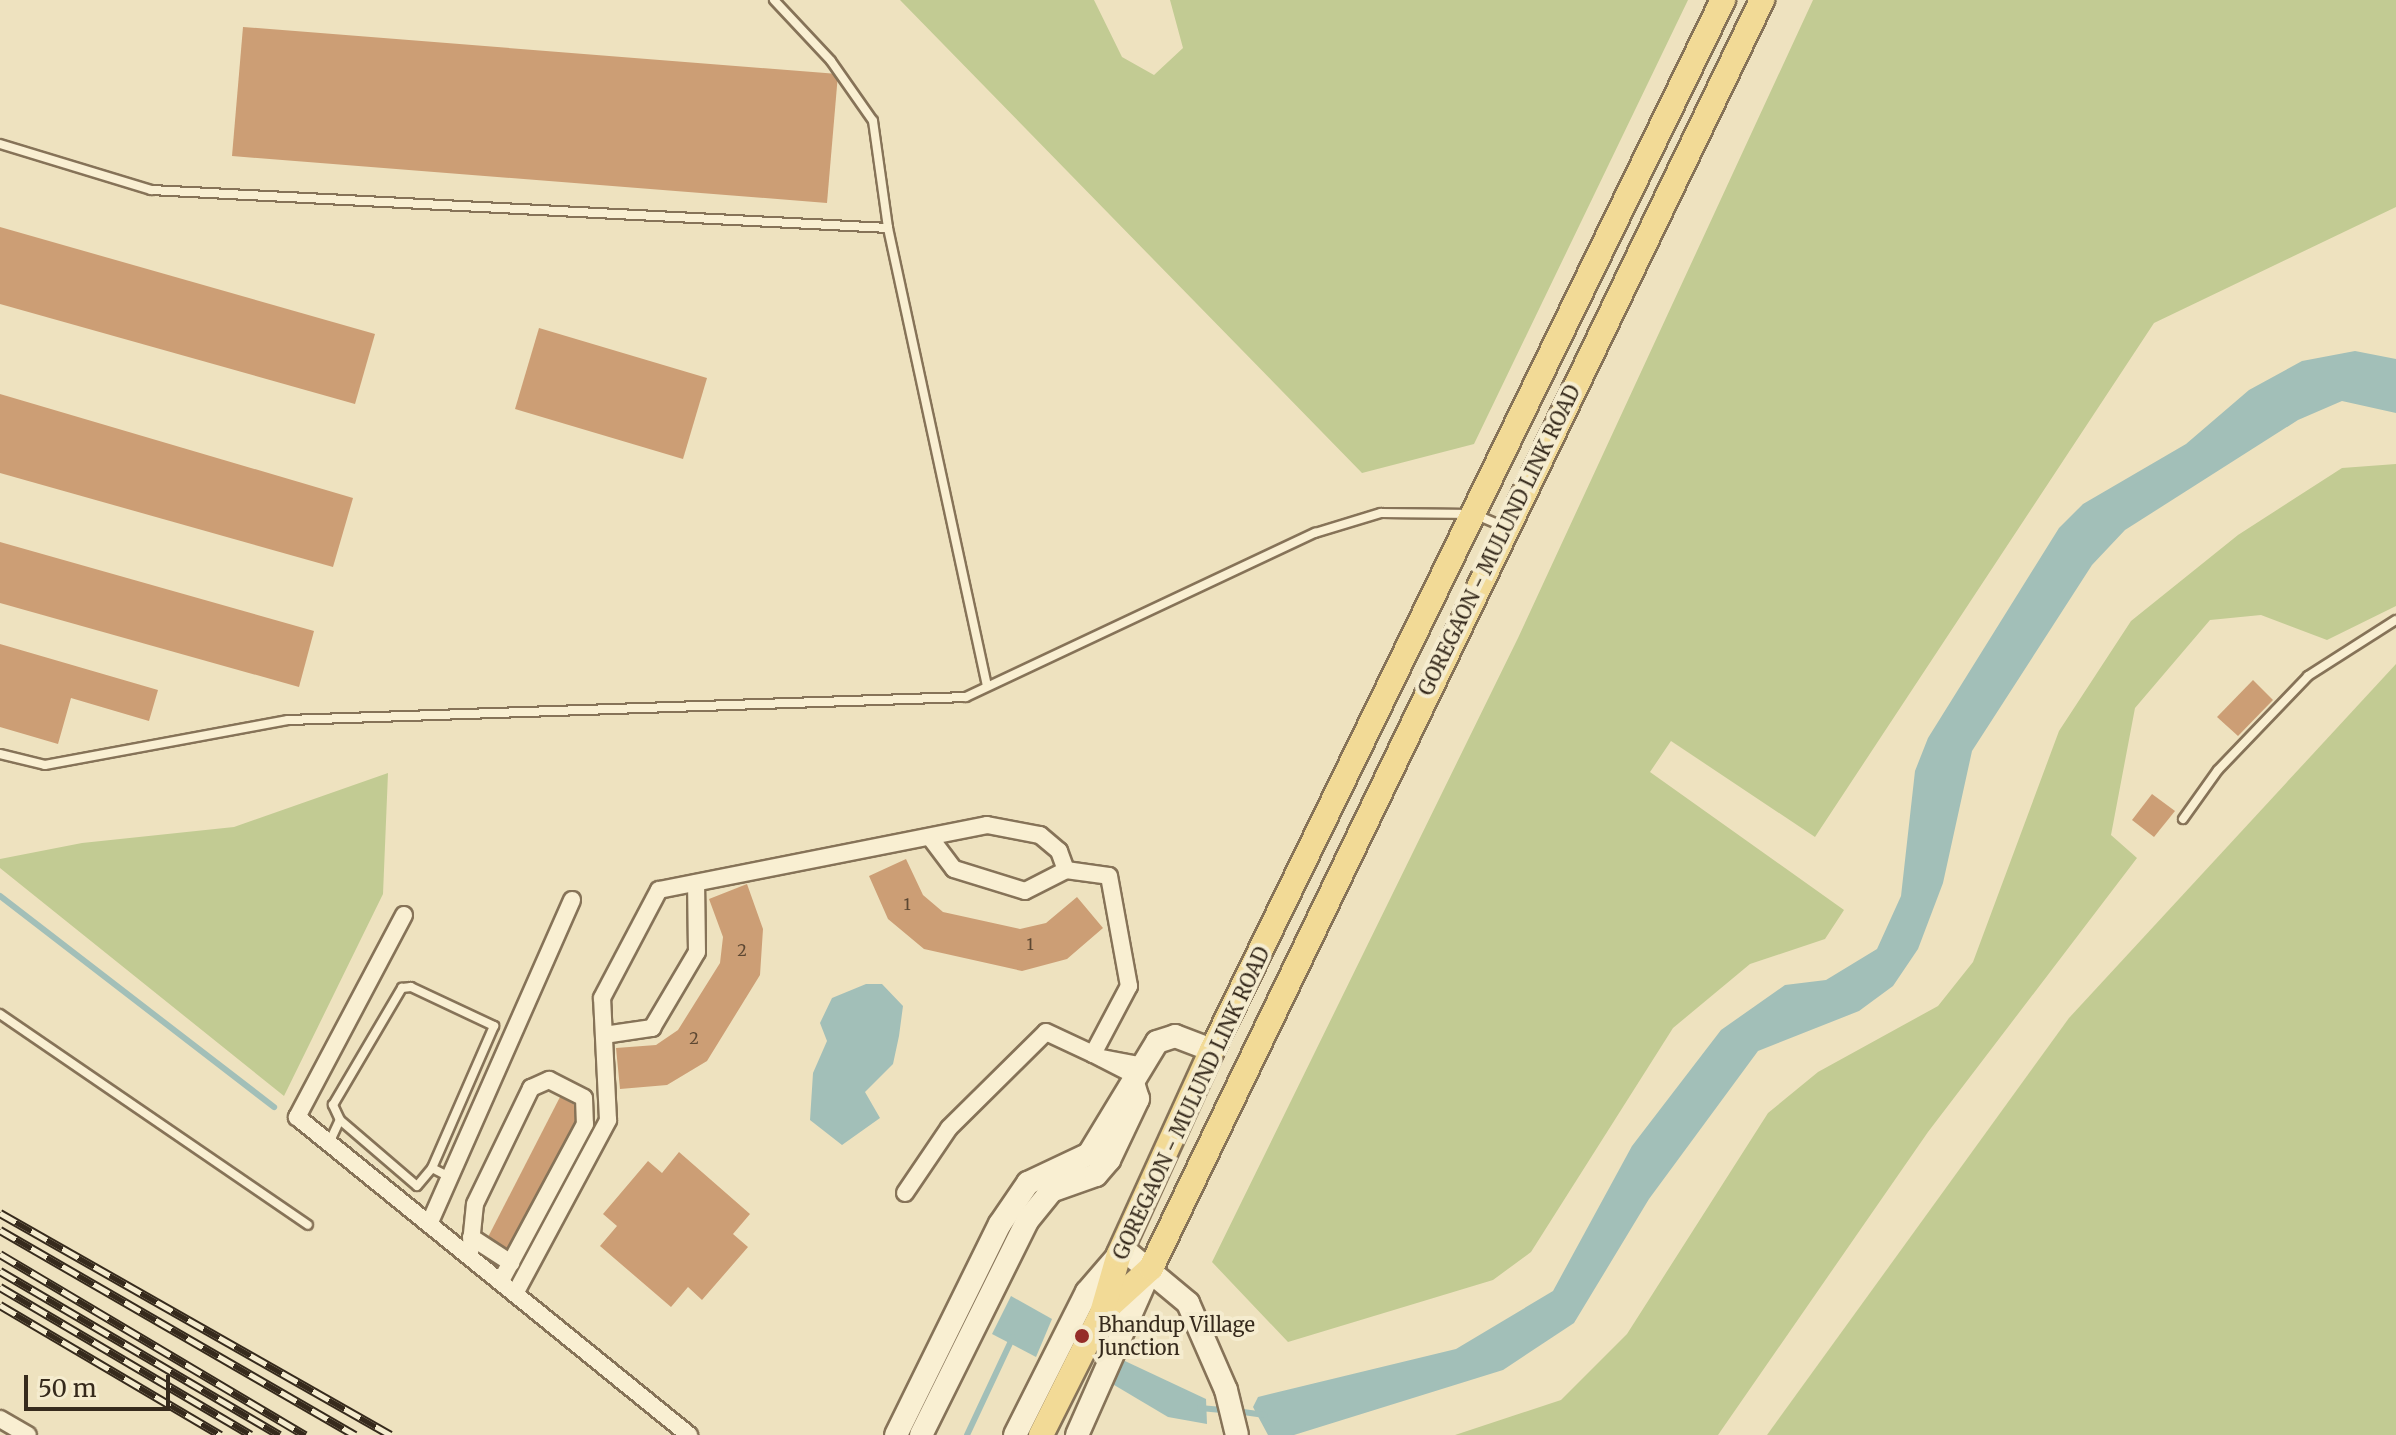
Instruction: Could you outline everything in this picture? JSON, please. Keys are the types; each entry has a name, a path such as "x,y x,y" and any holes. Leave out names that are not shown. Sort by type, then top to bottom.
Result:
{"main road":[{"name":"GOREGAON - MULUND LINK ROAD","path":"1098,1320 1121,1251 1212,1050 1723,0"},
{"name":"GOREGAON - MULUND LINK ROAD","path":"1098,1320 1151,1268 1504,527 1762,0"},
{"path":"1041,1435 1058,1374 1098,1320"}],"street":[{"path":"517,1290 608,1120 602,998 659,890 932,840 953,829 1012,828 1040,835 1059,851 1066,870"},
{"path":"932,840 954,869 974,880 1025,891 1066,870 1109,876 1129,986 1098,1056"},
{"path":"604,1035 652,1028 697,952 696,883"},
{"path":"430,1222 572,900"},
{"path":"404,915 297,1106 297,1117 430,1222 470,1245 511,1263"},
{"path":"905,1193 949,1128 1046,1032 1139,1077"},
{"path":"896,1435 1018,1215 1043,1183 1087,1169 1166,1036 1212,1050"},
{"path":"470,1245 484,1179 531,1088 549,1080 584,1098 585,1124 502,1279"},
{"path":"921,1435 1018,1215"},
{"path":"470,1245 502,1279 689,1435"},
{"path":"1015,1435 1058,1374 1069,1328 1121,1251 1151,1268 1188,1303 1226,1390 1237,1435"},
{"path":"1077,1435 1124,1341 1151,1268"},
{"path":"0,1419 28,1435"}],"lane":[{"path":"774,0 831,61 873,121 888,228 987,685"},
{"path":"0,144 151,190 888,228"},
{"path":"0,754 45,765 288,720 966,697 1315,533 1381,513 1474,514 1504,527"},
{"path":"2183,819 2218,770 2308,676 2396,620"},
{"path":"402,988 490,1019 483,1050 432,1168 417,1186 340,1120 333,1105 402,988"},
{"path":"0,1014 308,1225"},
{"path":"483,1050 502,1059"},
{"path":"330,1141 340,1120"},
{"path":"432,1168 450,1177"}],"green space":[{"path":"900,0 1094,0 1122,57 1154,75 1183,48 1170,0 1688,0 1474,444 1362,473"},
{"path":"1813,0 2396,0 2396,207 2154,323 1815,837 1671,741 1650,772 1844,910 1825,939 1750,964 1673,1028 1531,1252 1493,1280 1288,1342 1212,1262 1518,638"},
{"path":"2396,464 2396,606 2327,640 2261,615 2210,620 2135,708 2111,835 2137,858 1928,1132 1718,1435 1455,1435 1561,1400 1627,1334 1768,1113 1818,1072 1938,1006 1973,962 2059,731 2131,621 2238,535 2342,468"},
{"path":"2396,664 2396,1435 1767,1435 2069,1018"},
{"path":"388,773 383,894 284,1096 0,868 0,859 82,843 234,827"}],"water":[{"path":"2355,351 2396,359 2396,413 2342,401 2298,420 2125,530 2092,565 1972,751 1943,883 1918,949 1893,986 1859,1011 1758,1051 1649,1199 1574,1323 1503,1370 1294,1435 1268,1435 1253,1407 1258,1397 1456,1349 1553,1291 1632,1146 1721,1030 1785,985 1826,980 1877,949 1901,896 1915,771 1928,738 2059,528 2083,504 2186,444 2249,390 2302,361"},
{"path":"866,984 882,984 903,1006 899,1036 893,1064 865,1092 880,1118 842,1145 810,1120 813,1073 827,1041 820,1023 832,998"},
{"path":"1011,1296 1052,1319 1036,1357 992,1334"},
{"path":"1110,1354 1206,1399 1207,1424 1168,1417 1099,1376"}],"building":[{"path":"243,27 838,74 827,203 232,156"},
{"path":"0,227 375,334 355,404 0,304"},
{"path":"539,328 707,378 683,459 515,409"},
{"path":"0,394 353,498 333,567 0,473"},
{"path":"0,542 314,631 299,687 0,603"},
{"path":"0,644 158,690 149,721 71,698 58,744 0,727"},
{"path":"2253,680 2273,700 2238,736 2217,717"},
{"path":"2152,794 2175,811 2154,837 2132,820"},
{"path":"906,859 923,895 943,912 1020,929 1046,923 1077,897 1103,928 1067,959 1022,971 924,949 888,919 869,876"},
{"path":"747,884 763,929 760,975 707,1061 667,1085 620,1089 616,1048 656,1045 678,1030 720,963 723,937 709,899"},
{"path":"560,1097 584,1110 510,1253 486,1241"},
{"path":"679,1152 750,1214 733,1234 748,1247 702,1300 688,1287 671,1307 600,1246 617,1226 603,1214 648,1161 662,1173"}],"waterway":[{"path":"0,896 274,1107"},
{"path":"967,1435 1013,1337"},
{"path":"1200,1408 1225,1410"},
{"path":"1236,1411 1265,1415"}],"railway":[{"path":"0,1213 390,1435"},
{"path":"0,1230 355,1435"},
{"path":"0,1254 305,1435"},
{"path":"0,1271 279,1435"},
{"path":"0,1287 251,1435"},
{"path":"0,1305 221,1435"}],"place":[{"name":"Bhandup Village Junction","path":"1082,1336"}]}
